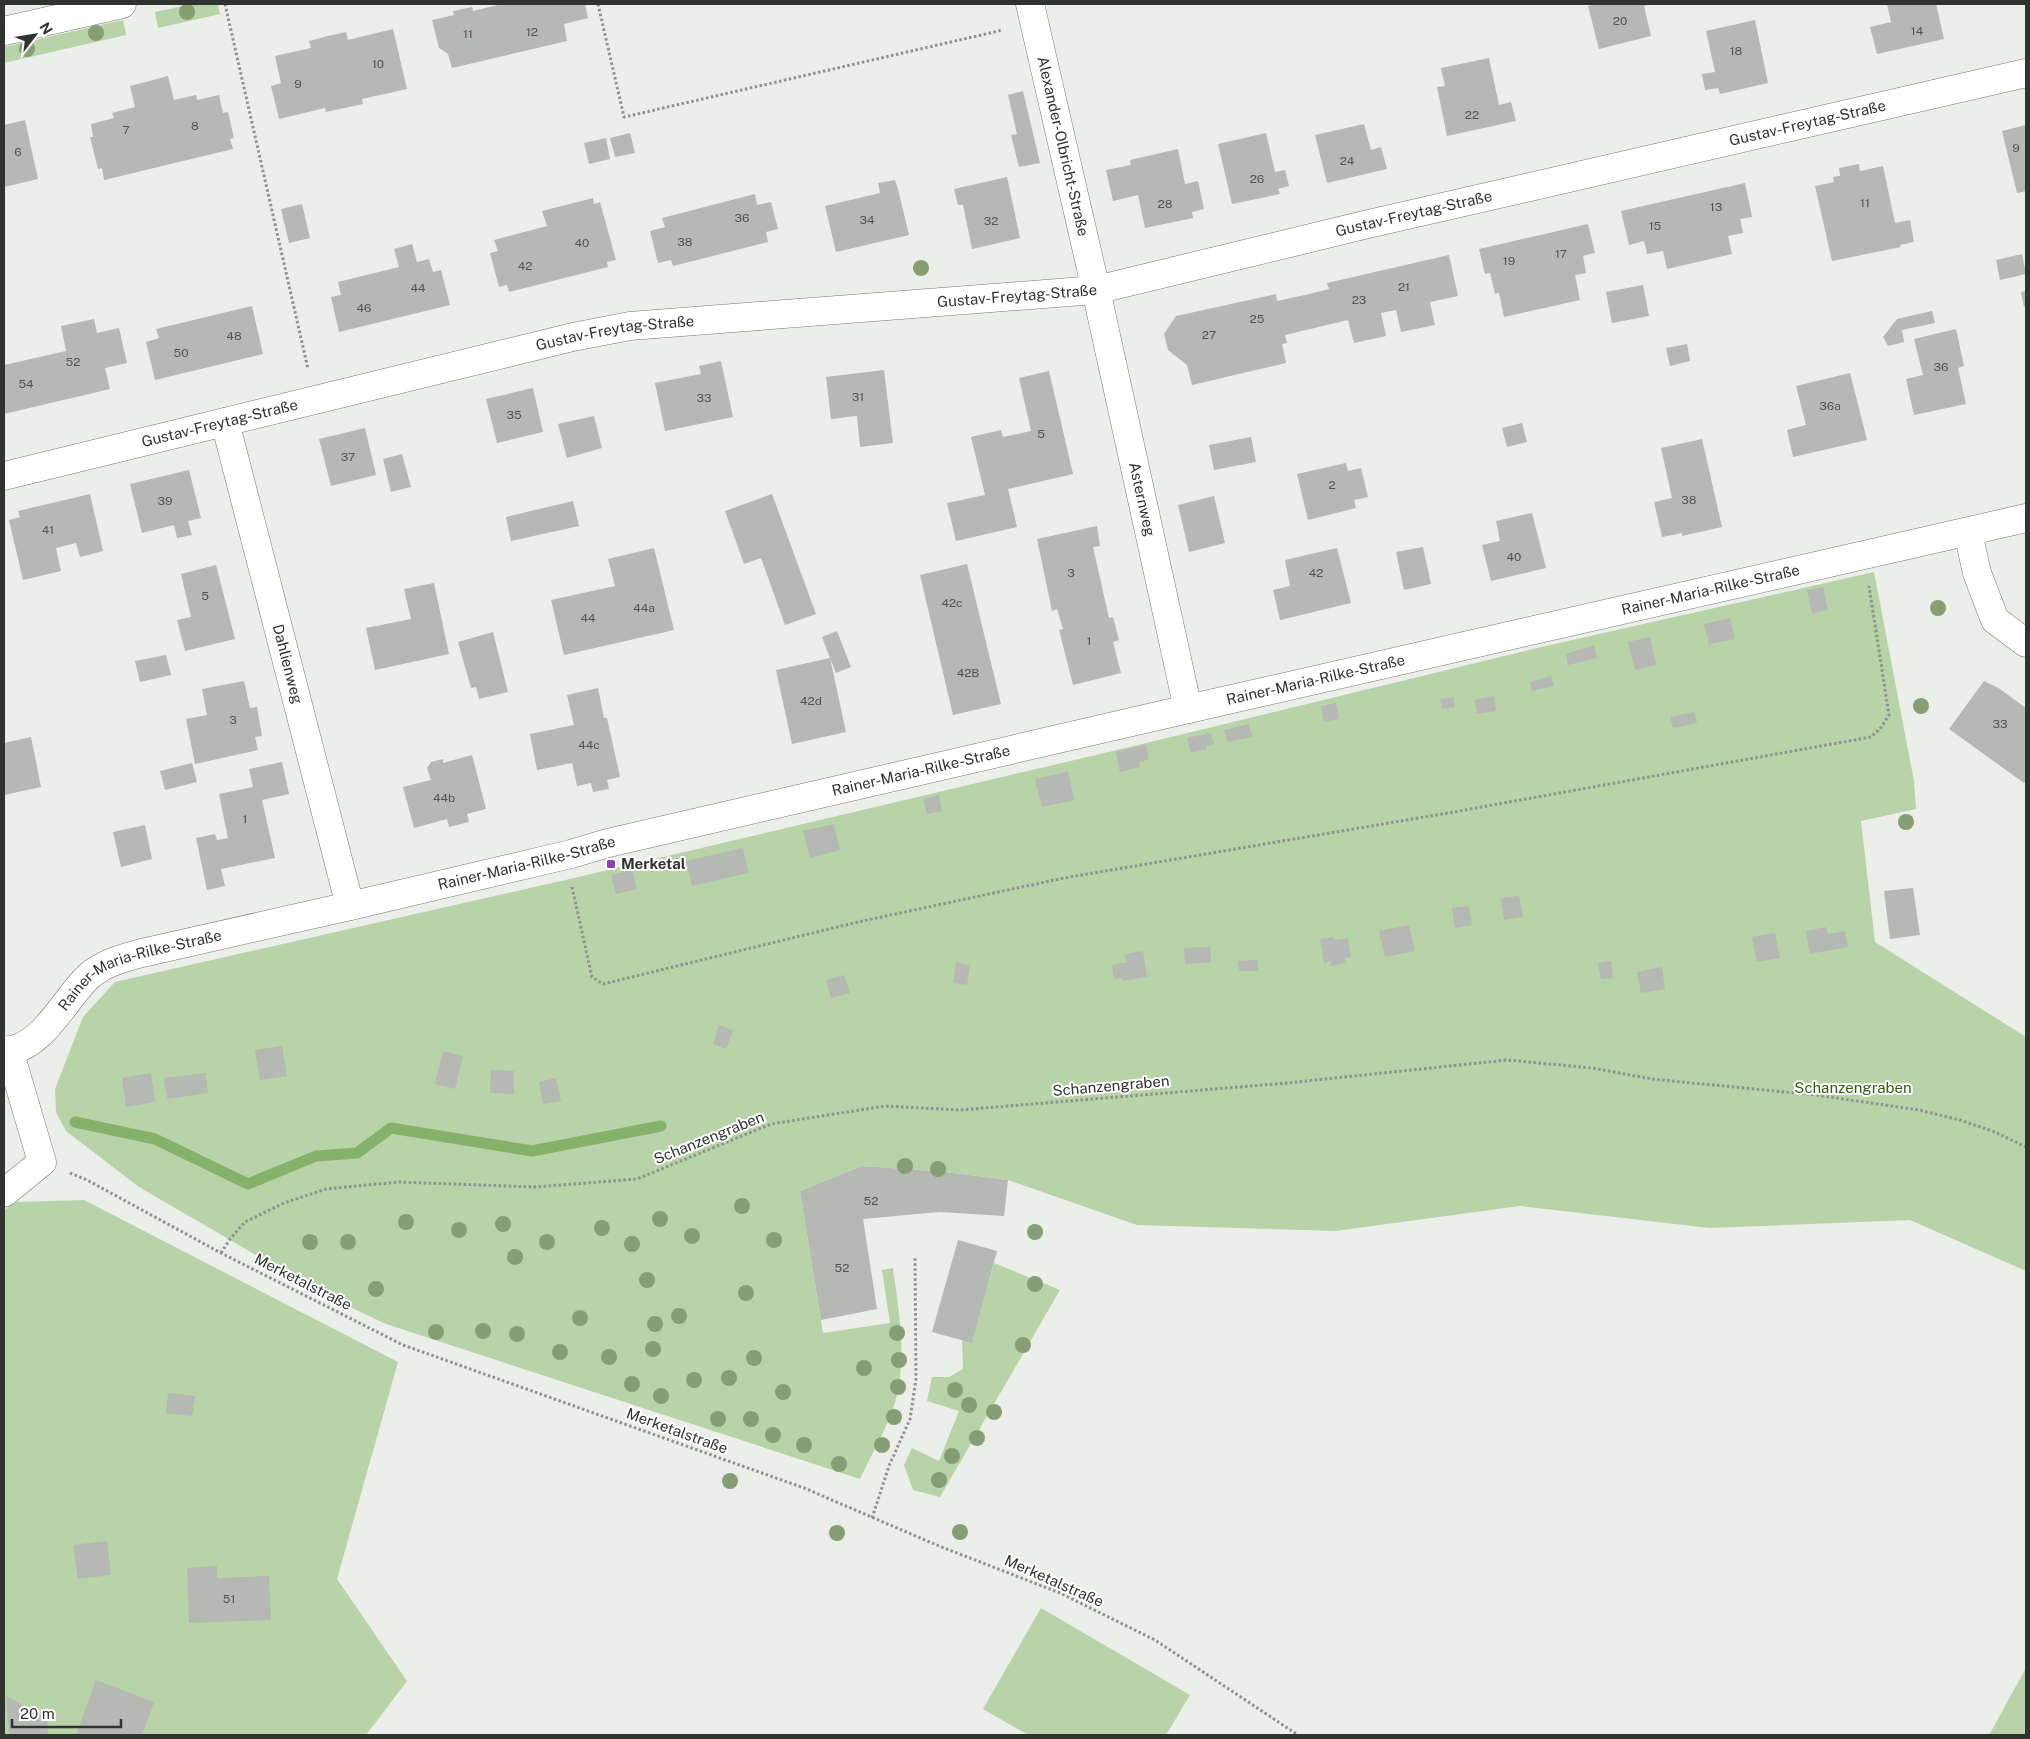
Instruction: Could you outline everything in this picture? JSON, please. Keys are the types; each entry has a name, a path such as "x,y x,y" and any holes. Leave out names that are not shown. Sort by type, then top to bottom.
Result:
{"street":[{"path":"4,31 122,4"},
{"name":"Alexander-Olbricht-Straße","path":"1032,13 1096,290"},
{"name":"Gustav-Freytag-Straße","path":"4,476 573,337 630,326 1096,290 1364,225 2026,73"},
{"name":"Asternweg","path":"1096,290 1188,709"},
{"name":"Dahlienweg","path":"225,422 350,906"},
{"name":"Rainer-Maria-Rilke-Straße","path":"42,1162 6,1050 31,1040 52,1021 90,975 114,961 570,854 608,843 1853,556 2026,518"},
{"path":"1968,532 1977,573 1996,620 2026,643"},
{"path":"4,1193 42,1162"}],"path":[{"path":"225,4 315,400"},
{"path":"598,4 624,117 1032,13"},
{"path":"570,879 592,977 603,984 858,922 1064,878 1448,813 1870,736 1880,729 1889,715 1869,583"},
{"name":"Schanzengraben","path":"221,1253 245,1222 284,1203 326,1189 398,1182 535,1187 638,1179 771,1124 885,1106 960,1110 1287,1083 1507,1060 1592,1068 1652,1080 1816,1095 1919,1110 1960,1120 1996,1132 2026,1147"},
{"name":"Merketalstraße","path":"42,1162 87,1180 221,1253 403,1345 804,1488 938,1546 1060,1593 1155,1640 1298,1735"},
{"path":"872,1518 889,1466 910,1418 916,1379 915,1256"}],"green space":[{"path":"192,4 218,4 220,14 158,28 155,12"},
{"path":"123,20 126,35 4,63 4,47"},
{"path":"1874,572 1914,781 1916,809 1861,821 1875,942 2026,1037 2026,1271 1910,1220 1710,1228 1520,1206 1335,1231 1137,1225 1008,1180 946,1172 862,1166 800,1191 823,1333 890,1323 882,1270 893,1268 901,1337 901,1372 894,1406 860,1479 386,1324 325,1295 139,1187 66,1131 56,1112 55,1089 83,1017 115,982 570,879 1134,746 1537,648"},
{"path":"84,1200 398,1362 337,1579 407,1681 366,1735 4,1735 4,1210 17,1202"},
{"path":"994,1263 1060,1290 940,1497 913,1490 904,1465 912,1448 939,1461 959,1411 927,1401 932,1377 949,1377 963,1369 962,1340 972,1342"},
{"path":"1041,1608 1190,1695 1166,1735 1028,1735 983,1709"},
{"path":"2026,1668 2026,1735 1989,1735"}],"building":[{"path":"502,4 585,4 588,18 564,24 567,41 452,68 448,54 439,48 432,20 454,15 453,11 472,7 473,11"},
{"path":"1598,4 1651,4 1644,6 1651,36 1599,49 1588,6"},
{"path":"1887,4 1936,4 1944,39 1877,54 1870,27 1891,22"},
{"path":"1755,20 1768,83 1720,94 1718,88 1705,90 1702,74 1715,72 1706,31"},
{"path":"393,29 407,89 362,99 363,104 326,112 325,108 279,119 271,86 281,83 275,56 311,48 309,41 328,36 346,32 348,40"},
{"path":"1489,58 1499,105 1511,102 1516,121 1447,136 1437,87 1445,86 1441,68"},
{"path":"168,76 174,100 196,95 197,100 219,95 223,113 228,112 234,138 230,139 233,149 104,180 102,168 98,169 90,137 93,137 91,124 114,118 112,113 135,107 130,86"},
{"path":"1023,91 1040,163 1019,167 1011,135 1017,134 1008,95"},
{"path":"25,120 38,179 4,187 4,125"},
{"path":"1364,124 1371,150 1381,147 1387,169 1327,183 1315,135"},
{"path":"2026,125 2026,191 2017,193 2002,131"},
{"path":"630,133 635,153 615,157 610,138"},
{"path":"1266,133 1275,172 1285,170 1289,186 1278,189 1280,194 1232,204 1218,144"},
{"path":"606,138 610,159 589,164 584,143"},
{"path":"1178,149 1185,184 1198,181 1204,209 1192,212 1193,218 1145,228 1138,195 1113,201 1106,170 1131,165 1130,160"},
{"path":"1859,164 1860,171 1883,166 1895,223 1910,220 1914,242 1900,245 1901,247 1832,261 1815,186 1834,182 1833,177 1840,176 1839,168"},
{"path":"1007,177 1020,238 972,249 963,205 958,205 954,189"},
{"path":"895,180 909,235 836,252 825,206 880,193 878,183"},
{"path":"1745,183 1752,217 1740,219 1743,233 1728,236 1732,254 1667,269 1663,251 1647,254 1644,241 1629,245 1621,211"},
{"path":"755,194 757,205 771,202 778,229 766,232 768,242 673,266 671,260 658,263 650,231 665,227 662,218"},
{"path":"593,198 594,204 600,202 616,260 607,262 608,267 509,292 507,285 499,287 490,253 498,251 494,240 547,226 542,211"},
{"path":"302,204 310,238 289,243 281,209"},
{"path":"1588,224 1595,253 1583,256 1586,273 1575,275 1580,300 1504,317 1499,293 1495,294 1490,273 1485,274 1479,249"},
{"path":"412,244 417,262 429,259 433,272 441,270 450,305 339,332 331,297 341,295 338,282 399,267 394,249"},
{"path":"2022,254 2026,274 2000,280 1996,260"},
{"path":"1449,255 1458,296 1430,302 1435,325 1401,332 1396,310 1381,313 1386,336 1354,343 1348,320 1285,335 1287,343 1282,344 1286,363 1192,385 1187,365 1168,350 1164,334 1176,316 1276,294 1277,301 1305,295 1329,289 1327,283"},
{"path":"1643,285 1649,316 1612,323 1606,292"},
{"path":"2026,291 2026,306 2024,307 2021,292"},
{"path":"252,306 263,354 155,380 146,342 159,338 156,329"},
{"path":"1932,311 1935,323 1902,330 1904,342 1888,346 1883,337 1897,319"},
{"path":"94,319 97,333 119,328 127,363 105,368 110,389 4,414 4,365 66,351 61,326"},
{"path":"1956,329 1964,366 1958,368 1966,404 1914,415 1906,379 1923,375 1914,339"},
{"path":"1687,344 1690,361 1670,366 1666,348"},
{"path":"721,361 733,417 665,431 655,383 701,374 699,366"},
{"path":"884,370 893,443 860,447 857,416 831,419 826,377"},
{"path":"1049,371 1073,474 1008,489 1017,527 956,541 947,503 985,495 971,437 1001,430 1003,437 1031,431 1019,378"},
{"path":"1850,373 1867,440 1793,457 1787,430 1806,425 1796,386"},
{"path":"533,388 543,432 497,443 486,399"},
{"path":"594,416 602,448 567,458 558,424"},
{"path":"1522,423 1527,442 1507,447 1502,428"},
{"path":"365,428 376,475 331,486 319,439"},
{"path":"1251,437 1256,462 1214,470 1209,445"},
{"path":"1702,439 1722,527 1682,536 1682,533 1662,537 1654,502 1672,498 1661,448"},
{"path":"402,454 411,487 391,492 383,459"},
{"path":"1346,463 1348,471 1361,468 1368,497 1354,500 1356,508 1308,520 1297,474"},
{"path":"189,470 201,518 188,521 192,535 177,538 174,525 142,533 130,484"},
{"path":"90,494 103,551 80,557 76,543 56,548 61,571 23,580 9,520 20,517 18,511"},
{"path":"772,494 816,614 785,625 761,558 744,564 725,511"},
{"path":"1214,496 1225,543 1189,552 1178,505"},
{"path":"573,501 579,526 511,541 506,517"},
{"path":"1532,513 1546,568 1491,581 1482,545 1500,541 1496,521"},
{"path":"1097,526 1100,546 1093,547 1109,618 1113,617 1119,640 1113,642 1121,673 1073,685 1059,630 1063,629 1057,609 1052,611 1037,539"},
{"path":"1423,547 1431,584 1404,590 1396,552"},
{"path":"654,548 674,630 564,655 551,600 615,586 608,559"},
{"path":"1337,548 1351,603 1280,620 1273,590 1290,586 1285,560"},
{"path":"967,564 1001,704 953,715 920,575"},
{"path":"216,565 235,639 185,651 177,620 191,617 181,574"},
{"path":"434,583 449,654 375,670 366,628 411,619 404,589"},
{"path":"1823,587 1828,610 1812,613 1807,590"},
{"path":"1730,618 1735,639 1709,644 1704,624"},
{"path":"837,631 851,667 836,673 822,637"},
{"path":"493,632 508,692 479,699 476,687 471,688 458,642"},
{"path":"1650,637 1656,665 1635,670 1628,642"},
{"path":"1594,645 1597,658 1568,665 1566,654"},
{"path":"166,655 171,675 140,682 135,661"},
{"path":"830,658 846,732 792,744 776,670"},
{"path":"1551,676 1554,686 1532,691 1530,682"},
{"path":"244,681 250,708 257,707 262,736 255,737 258,750 195,764 186,719 207,715 202,689"},
{"path":"1984,681 2000,689 2026,708 2026,780 2024,783 1949,729"},
{"path":"598,688 604,718 607,718 620,777 607,780 609,789 593,792 591,783 577,786 572,763 537,770 530,734 574,725 567,695"},
{"path":"1494,696 1496,711 1477,714 1475,700"},
{"path":"1454,697 1455,707 1442,709 1440,699"},
{"path":"1336,703 1339,719 1324,722 1321,706"},
{"path":"1694,712 1697,723 1673,728 1670,717"},
{"path":"1249,724 1252,737 1227,742 1224,730"},
{"path":"1211,733 1214,744 1206,746 1207,749 1191,753 1187,738"},
{"path":"31,737 41,787 4,795 4,743"},
{"path":"1146,745 1149,759 1139,762 1140,767 1120,772 1116,752"},
{"path":"472,755 486,809 467,814 469,822 449,827 447,819 414,828 403,787 431,780 427,768 431,762 443,759 443,763"},
{"path":"282,762 289,794 262,800 275,858 221,869 225,886 207,890 196,838 215,834 217,840 228,838 219,794 253,787 249,769"},
{"path":"192,763 197,782 165,790 160,771"},
{"path":"1068,772 1074,800 1042,807 1035,779"},
{"path":"939,795 942,811 927,814 923,799"},
{"path":"834,824 840,850 810,858 803,831"},
{"path":"145,825 152,859 121,867 113,832"},
{"path":"743,848 748,873 692,886 686,861"},
{"path":"632,870 637,889 616,894 611,875"},
{"path":"1913,888 1920,935 1890,939 1884,891"},
{"path":"1519,896 1523,917 1504,920 1501,898"},
{"path":"1469,906 1472,925 1455,928 1452,908"},
{"path":"1409,925 1415,951 1385,957 1379,931"},
{"path":"1826,927 1828,934 1845,931 1848,947 1810,954 1806,931"},
{"path":"1775,933 1780,958 1757,962 1752,937"},
{"path":"1334,937 1334,940 1348,938 1351,957 1345,958 1346,963 1331,966 1331,961 1324,963 1320,939"},
{"path":"1210,947 1211,962 1185,964 1184,948"},
{"path":"1143,951 1147,977 1123,981 1122,978 1114,979 1112,965 1127,962 1125,954"},
{"path":"1257,960 1258,971 1239,971 1238,961"},
{"path":"1611,961 1613,978 1601,979 1598,963"},
{"path":"956,963 970,965 967,985 953,983"},
{"path":"1662,967 1665,989 1641,993 1637,972"},
{"path":"844,975 850,993 831,998 826,980"},
{"path":"719,1025 733,1030 726,1049 713,1044"},
{"path":"282,1046 287,1076 260,1080 255,1050"},
{"path":"443,1051 463,1056 455,1089 435,1084"},
{"path":"491,1070 514,1071 514,1094 490,1093"},
{"path":"151,1073 155,1102 126,1107 122,1078"},
{"path":"206,1073 208,1093 167,1099 164,1078"},
{"path":"556,1078 561,1101 543,1104 539,1082"},
{"path":"862,1166 946,1172 1008,1180 1004,1216 939,1212 863,1219 877,1309 821,1320 800,1191"},
{"path":"958,1240 997,1251 972,1343 932,1332"},
{"path":"168,1393 195,1396 192,1416 166,1413"},
{"path":"107,1541 111,1575 78,1579 73,1545"},
{"path":"217,1566 217,1578 269,1576 271,1620 189,1623 187,1568"},
{"path":"96,1680 154,1702 142,1735 76,1735"},
{"path":"6,1696 47,1719 48,1735 9,1735"}],"waterway":[{"path":"75,1122 155,1139 248,1184 316,1156 357,1153 391,1128 532,1151 661,1126"}],"place":[{"name":"Merketal","path":"611,864"}]}
